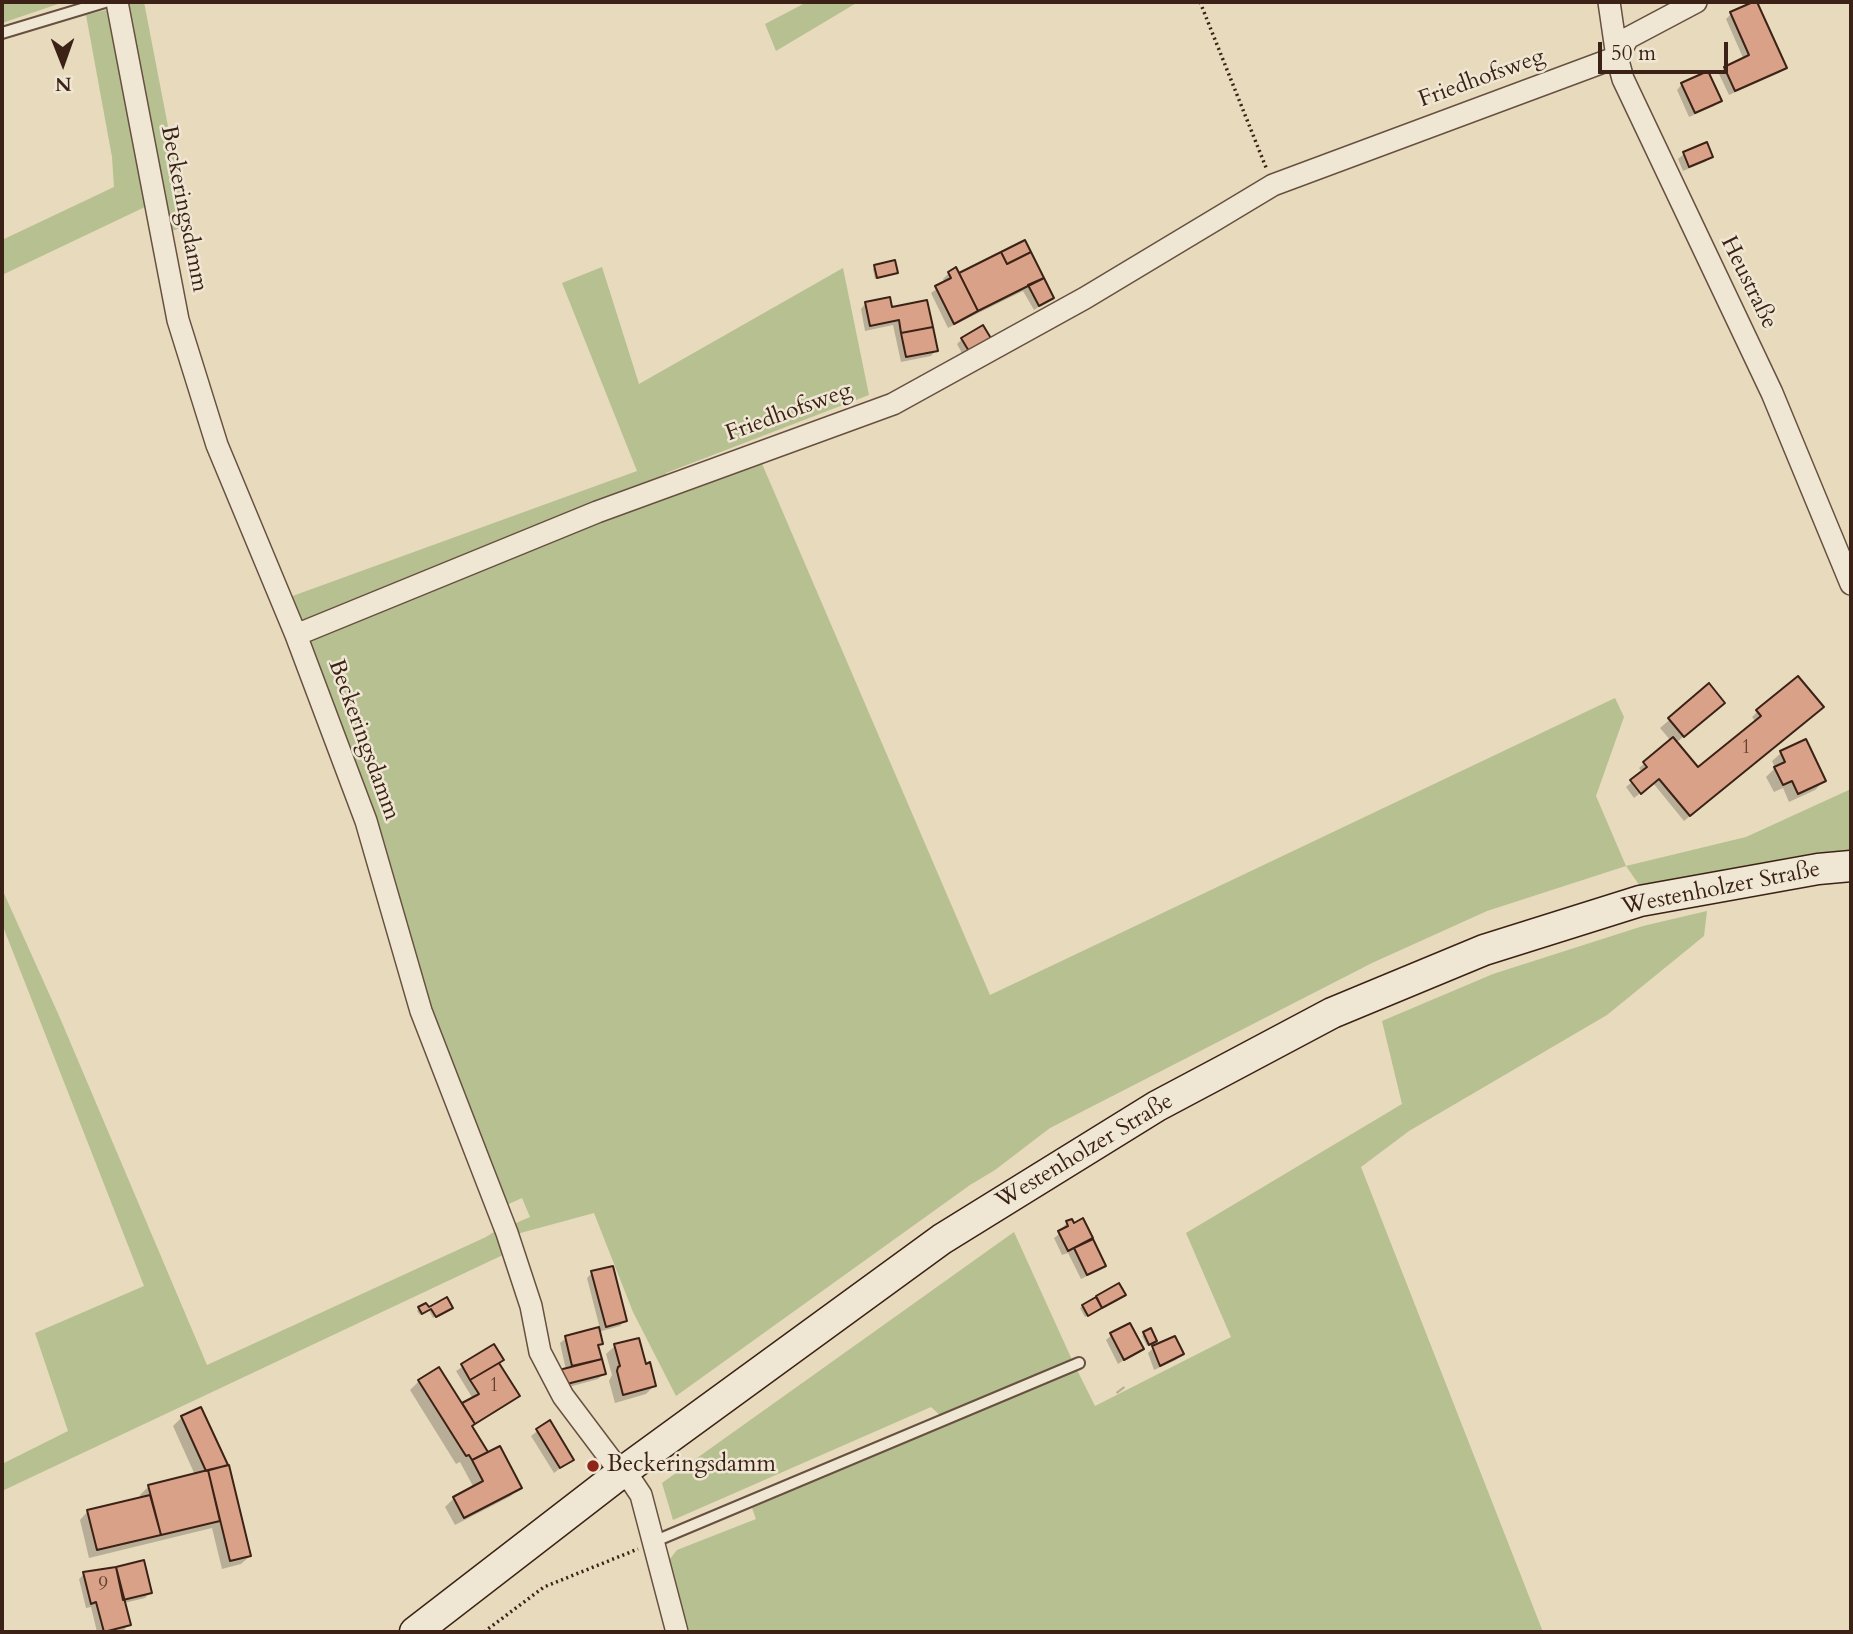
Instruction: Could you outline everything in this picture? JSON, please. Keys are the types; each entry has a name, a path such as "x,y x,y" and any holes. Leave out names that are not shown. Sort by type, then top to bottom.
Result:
{"main road":[{"name":"Westenholzer Straße","path":"415,1632 621,1473 942,1239 1157,1106 1332,1013 1484,950 1640,901 1818,869 1851,866"}],"street":[{"name":"Beckeringsdamm","path":"117,2 178,320 217,444 296,635 366,821 421,1012 506,1233 531,1306 540,1352 563,1396 621,1473 641,1494 677,1632"},
{"name":"Heustraße","path":"1609,2 1623,79 1772,393 1851,584"},
{"name":"Friedhofsweg","path":"296,635 597,512 893,404 1085,299 1273,185 1617,57 1628,38 1696,2"}],"lane":[{"path":"2,33 105,2"},
{"path":"653,1542 1079,1363"}],"path":[{"path":"1200,2 1273,185"},
{"path":"484,1632 544,1587 653,1542"}],"green space":[{"path":"2,2 64,2 2,23"},
{"path":"124,2 144,2 187,225 168,232"},
{"path":"807,2 858,2 776,51 765,24"},
{"path":"106,10 114,16 147,206 2,275 2,240 114,187 112,157 86,15"},
{"path":"602,267 639,384 843,268 869,395 666,473 667,481 300,630 287,598 637,471 562,283"},
{"path":"760,459 990,995 1615,698 1624,717 1596,796 1626,866 1487,911 1372,963 1050,1128 995,1170 970,1185 676,1396 633,1312 594,1213 513,1235 509,1226 530,1217 522,1198 502,1207 447,1065 305,643 599,518"},
{"path":"1851,789 1851,850 1814,853 1640,886 1626,866 1746,837"},
{"path":"2,889 60,1018 207,1365 497,1230 505,1254 2,1491 2,1464 68,1431 35,1333 144,1286 2,924"},
{"path":"1707,911 1704,936 1607,1015 1409,1131 1361,1167 1543,1632 690,1632 666,1564 677,1550 756,1519 752,1508 1077,1370 1095,1406 1231,1337 1186,1233 1402,1104 1382,1021 1493,974 1643,926"},
{"path":"1014,1232 1073,1362 942,1417 931,1407 673,1520 662,1483"}],"building":[{"path":"1757,2 1787,68 1735,91 1724,67 1749,55 1730,12"},
{"path":"1708,71 1722,101 1695,113 1681,83"},
{"path":"1707,142 1713,157 1689,167 1683,152"},
{"path":"1025,240 1031,252 1007,264 1001,252"},
{"path":"1001,252 1007,264 1031,252 1044,278 978,311 959,273"},
{"path":"895,260 898,273 877,278 874,265"},
{"path":"956,267 978,311 954,324 935,286 951,278 948,272"},
{"path":"1044,278 1054,298 1039,306 1028,285"},
{"path":"890,297 892,307 927,300 933,327 901,333 899,320 870,326 865,302"},
{"path":"983,325 992,340 970,353 961,338"},
{"path":"933,327 938,351 906,357 901,333"},
{"path":"1798,676 1824,707 1690,816 1659,779 1641,794 1630,780 1647,767 1643,762 1673,737 1698,767 1761,716 1756,710"},
{"path":"1709,683 1725,703 1684,737 1668,718"},
{"path":"1806,739 1826,781 1798,794 1792,781 1783,785 1774,767 1785,762 1780,751"},
{"path":"1083,1218 1093,1238 1068,1251 1058,1231 1068,1226 1066,1221 1072,1219 1074,1223"},
{"path":"1093,1239 1106,1266 1087,1275 1074,1248"},
{"path":"613,1266 627,1321 606,1327 591,1271"},
{"path":"1119,1283 1126,1295 1102,1308 1096,1296"},
{"path":"447,1297 453,1308 436,1317 431,1309 422,1314 418,1307 426,1303 429,1307"},
{"path":"1096,1297 1102,1308 1088,1316 1082,1305"},
{"path":"1130,1323 1144,1349 1124,1360 1110,1333"},
{"path":"599,1327 603,1344 598,1345 602,1359 572,1366 565,1336"},
{"path":"1151,1328 1157,1341 1149,1345 1143,1332"},
{"path":"1175,1336 1184,1354 1160,1366 1152,1346"},
{"path":"639,1338 646,1364 650,1362 656,1386 623,1395 614,1344"},
{"path":"494,1344 504,1360 470,1380 461,1364"},
{"path":"602,1359 606,1374 563,1385 559,1370"},
{"path":"499,1363 520,1396 475,1424 462,1403 479,1394 470,1380"},
{"path":"439,1367 475,1424 472,1426 488,1452 472,1460 469,1455 466,1456 418,1380"},
{"path":"201,1407 228,1465 206,1471 181,1416"},
{"path":"550,1420 574,1460 560,1468 536,1429"},
{"path":"500,1446 522,1488 464,1518 453,1497 483,1481 472,1460"},
{"path":"229,1465 251,1556 230,1561 208,1470"},
{"path":"208,1470 220,1521 161,1535 148,1485"},
{"path":"150,1495 161,1535 97,1550 87,1510"},
{"path":"144,1560 152,1593 123,1600 116,1567"},
{"path":"116,1567 131,1625 104,1632 96,1602 91,1604 83,1572"}],"place":[{"name":"Beckeringsdamm","path":"593,1466"}]}
